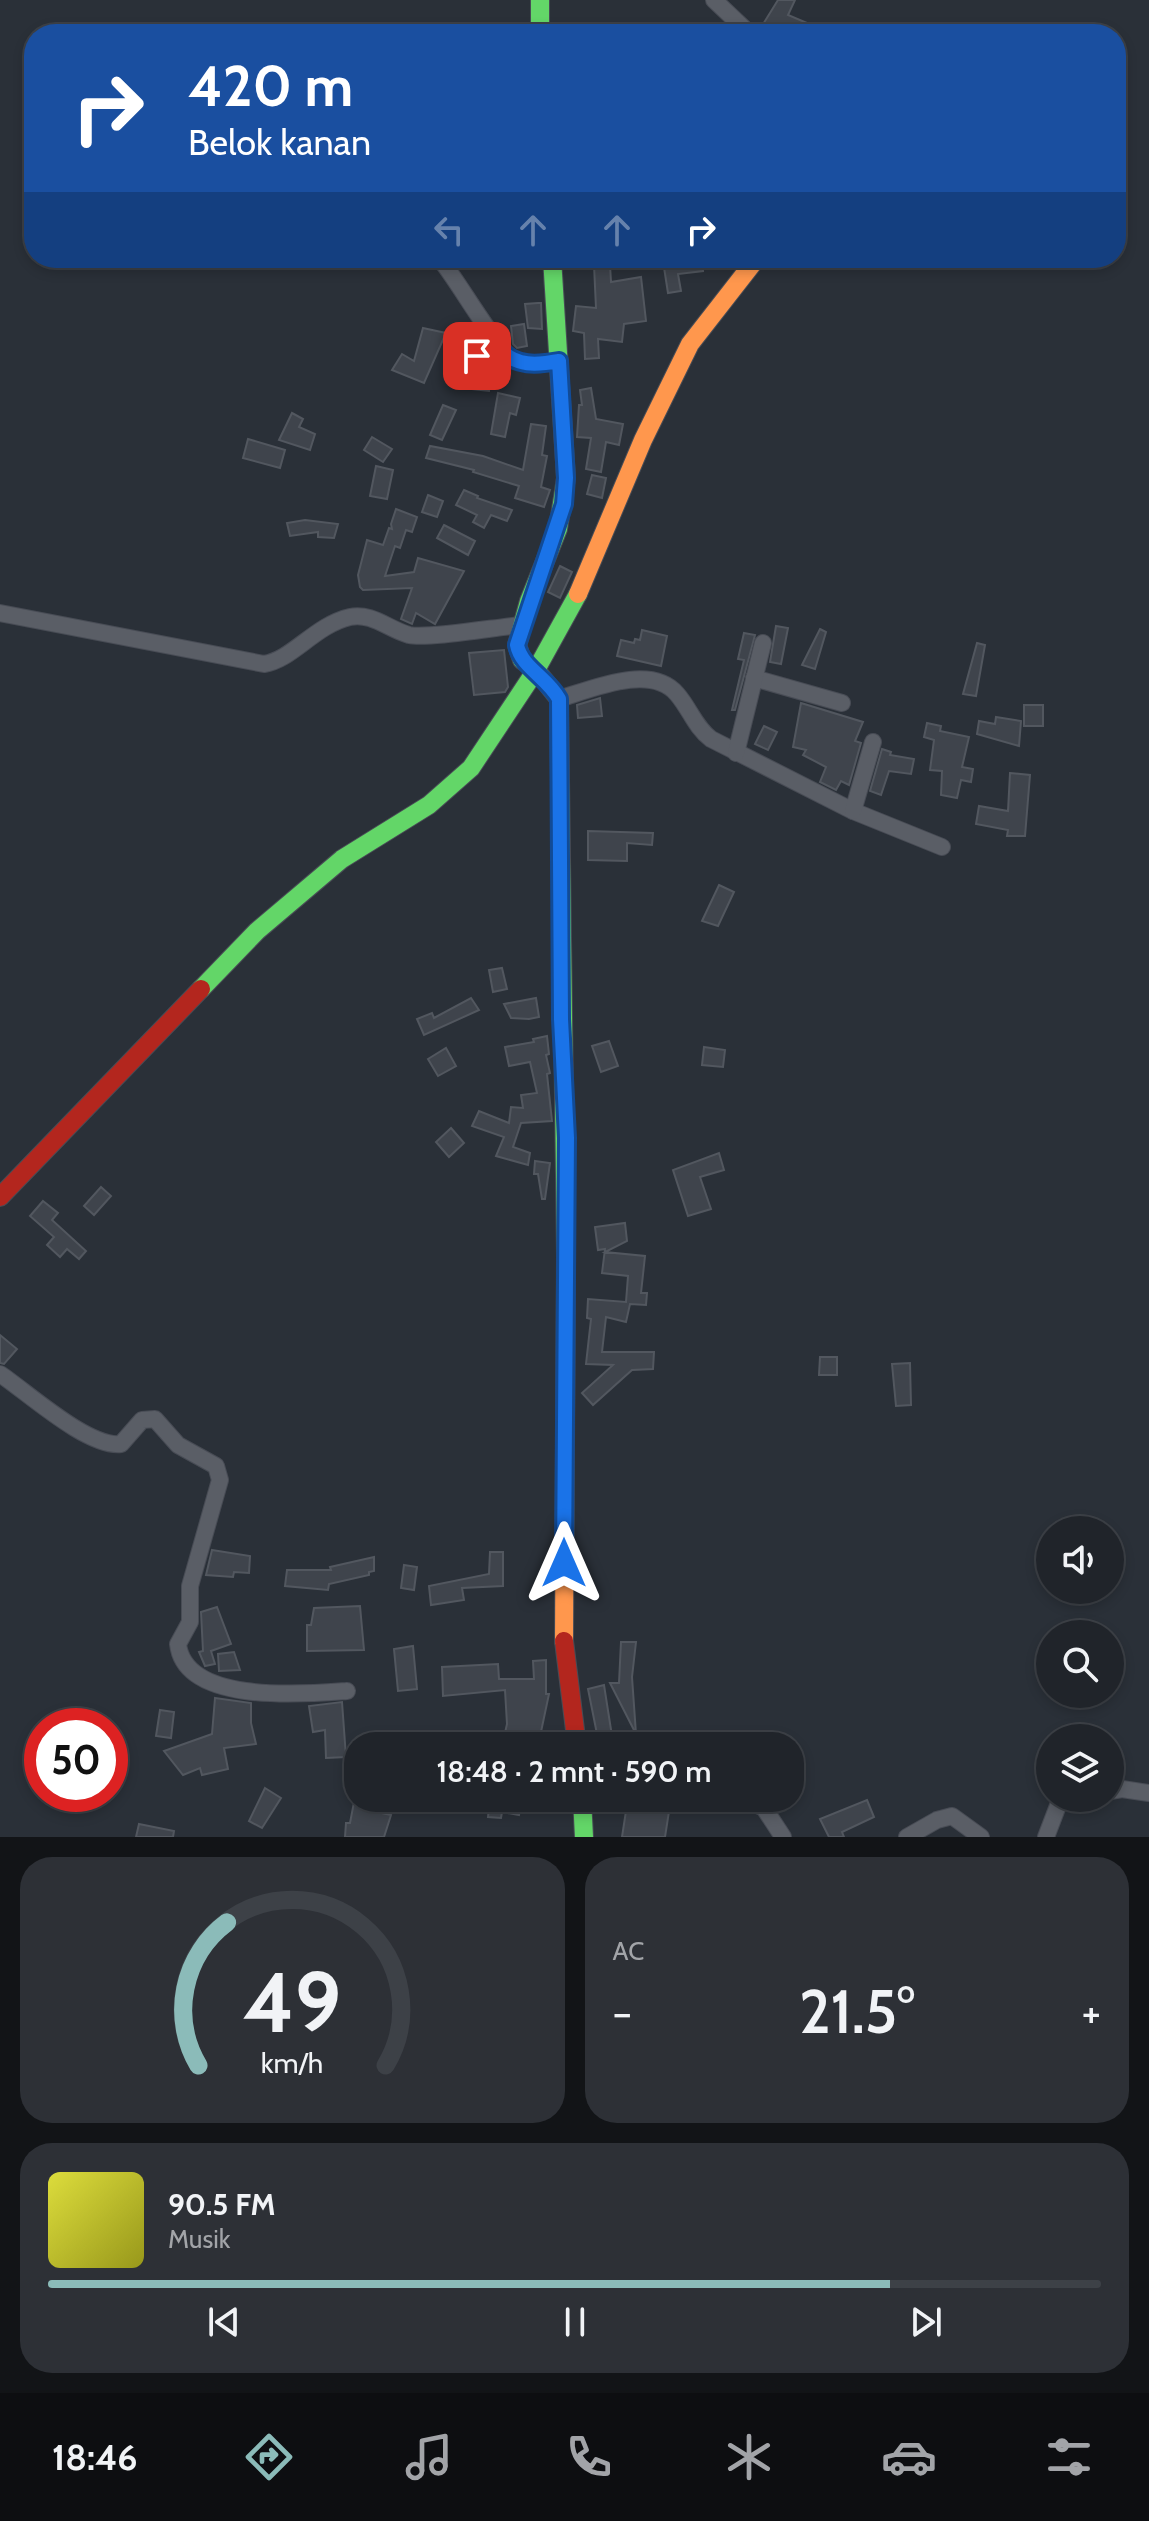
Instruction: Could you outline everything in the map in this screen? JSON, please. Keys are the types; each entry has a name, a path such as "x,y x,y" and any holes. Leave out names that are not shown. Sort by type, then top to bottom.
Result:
{"main road":[{"path":"540,0 540,24"},
{"path":"553,268 566,478 564,504 558,529 521,625 517,645 530,666 559,699 561,1019 567,1138 564,1637 575,1732"},
{"path":"0,1197 257,931 342,859 455,786 496,732 530,666 580,590 673,375 690,344 749,268"},
{"path":"583,1812 584,1837"}],"street":[{"path":"714,0 739,24"},
{"path":"447,268 500,349 510,358 532,364 559,361"},
{"path":"468,373 479,354 500,349"},
{"path":"0,613 264,664 275,663 312,634 351,617 370,619 415,636 521,625"},
{"path":"736,753 763,643"},
{"path":"754,678 842,703"},
{"path":"559,699 620,682 658,680 676,692 702,732 736,753 853,811 942,847"},
{"path":"853,811 873,742"},
{"path":"0,1374 53,1415 109,1444 121,1444 142,1420 155,1419 178,1445 216,1466 220,1480 190,1586 191,1615 178,1644 182,1659 191,1670 211,1682 240,1690 278,1694 347,1691"},
{"path":"1124,1789 1149,1793"},
{"path":"767,1812 783,1837"},
{"path":"1046,1837 1056,1812"},
{"path":"907,1837 937,1820 952,1816 981,1837"}],"building":[{"path":"778,0 795,0 788,15 809,24 763,24"},
{"path":"594,268 610,268 611,282 641,277 646,321 624,324 622,342 598,339 599,358 585,359 584,333 573,331 576,306 596,308"},
{"path":"664,268 703,268 703,271 678,274 681,291 668,293"},
{"path":"541,303 542,329 528,328 525,304"},
{"path":"524,324 527,346 517,348 513,344 511,326"},
{"path":"423,328 446,333 424,383 392,370 402,354 414,361"},
{"path":"456,372 459,379 467,384 474,382 480,374 491,376 489,391 452,387"},
{"path":"591,388 596,419 623,424 619,445 606,442 601,472 586,469 591,438 577,437 579,405 582,405 580,390"},
{"path":"498,393 520,398 516,415 510,413 505,437 491,434"},
{"path":"443,405 456,410 442,440 430,435"},
{"path":"292,413 303,419 299,427 315,434 310,450 279,440"},
{"path":"531,424 546,426 542,455 547,456 541,487 550,490 544,507 515,498 519,486 426,458 430,446 483,456 523,470"},
{"path":"372,437 392,449 383,462 364,450"},
{"path":"248,439 285,450 280,468 243,458"},
{"path":"376,466 393,470 387,499 370,496"},
{"path":"592,475 606,478 602,498 587,494"},
{"path":"464,490 512,510 507,521 491,515 484,528 473,522 477,515 456,505"},
{"path":"428,495 443,501 437,517 422,512"},
{"path":"396,509 417,517 412,532 406,530 400,548 395,546 385,576 414,572 418,558 464,571 435,624 416,613 412,624 401,619 412,588 363,590 360,587 358,575 367,540 383,545 389,528 392,529"},
{"path":"305,520 338,524 334,538 318,537 318,532 290,536 287,523"},
{"path":"444,525 475,541 468,555 437,538"},
{"path":"560,566 572,572 560,598 548,592"},
{"path":"776,626 788,628 781,664 770,662"},
{"path":"820,629 826,632 815,669 802,665"},
{"path":"642,630 667,636 661,666 617,656 621,640 634,643 635,639 640,640"},
{"path":"744,633 755,635 735,710 732,710 744,660 738,659"},
{"path":"977,643 985,645 976,696 963,694"},
{"path":"504,650 508,687 505,692 474,695 469,653"},
{"path":"600,698 602,716 578,718 577,705"},
{"path":"801,703 863,722 855,741 861,743 849,785 841,781 836,790 820,782 826,767 803,755 806,750 793,747"},
{"path":"1024,705 1043,705 1043,726 1024,726"},
{"path":"996,717 1021,721 1019,746 977,734 979,721 995,724"},
{"path":"927,723 941,726 940,731 969,737 962,767 973,769 971,782 961,780 957,798 941,795 942,771 930,770 934,740 924,737"},
{"path":"764,726 777,732 768,750 755,744"},
{"path":"882,749 891,752 890,755 914,759 911,774 889,771 881,795 870,791"},
{"path":"1010,773 1030,775 1025,836 1007,836 1008,830 976,824 979,806 1008,811"},
{"path":"588,831 653,833 652,845 627,843 627,861 588,860"},
{"path":"719,885 734,892 718,926 702,921"},
{"path":"502,968 507,989 493,992 489,970"},
{"path":"471,998 479,1010 424,1035 417,1019 432,1013 434,1018"},
{"path":"536,998 539,1017 529,1019 511,1018 504,1004"},
{"path":"547,1036 552,1121 521,1123 513,1147 530,1153 528,1165 496,1156 504,1137 472,1126 479,1111 509,1123 511,1107 523,1108 521,1095 537,1093 530,1062 509,1066 505,1047 534,1042 533,1039"},
{"path":"609,1041 618,1066 601,1072 592,1046"},
{"path":"704,1047 725,1050 723,1067 702,1065"},
{"path":"446,1048 456,1066 438,1076 428,1059"},
{"path":"451,1128 464,1143 449,1157 436,1142"},
{"path":"719,1153 724,1170 700,1177 711,1209 688,1216 673,1170"},
{"path":"535,1161 550,1163 545,1199 542,1199 538,1174 534,1174"},
{"path":"101,1187 111,1196 94,1215 84,1206"},
{"path":"43,1201 58,1213 52,1220 86,1251 79,1259 67,1249 60,1257 47,1245 54,1237 30,1216"},
{"path":"625,1223 627,1241 605,1252 645,1256 641,1293 647,1293 646,1305 630,1304 626,1322 606,1317 602,1352 654,1352 653,1369 632,1370 593,1405 582,1393 613,1365 586,1364 591,1319 587,1318 588,1299 626,1302 628,1276 602,1273 605,1249 598,1250 595,1227"},
{"path":"0,1335 17,1349 4,1364 0,1363"},
{"path":"820,1357 837,1357 837,1375 819,1375"},
{"path":"910,1363 911,1405 896,1406 892,1364"},
{"path":"212,1550 250,1556 249,1573 234,1572 233,1577 206,1575"},
{"path":"490,1552 503,1552 503,1586 462,1588 464,1600 431,1605 429,1586 489,1574"},
{"path":"374,1557 374,1571 369,1575 329,1584 328,1590 285,1586 287,1570 331,1570 330,1567"},
{"path":"404,1565 417,1567 414,1590 401,1588"},
{"path":"360,1606 364,1650 307,1651 307,1625 311,1625 314,1608"},
{"path":"217,1607 231,1644 211,1651 215,1664 205,1666 199,1652 203,1651 201,1612"},
{"path":"621,1642 636,1642 632,1677 636,1732 610,1683 619,1683"},
{"path":"413,1646 417,1689 398,1691 394,1649"},
{"path":"234,1652 240,1670 219,1671 218,1654"},
{"path":"546,1660 546,1694 549,1694 541,1732 505,1732 505,1690 443,1696 442,1667 498,1664 499,1679 534,1679 533,1661"},
{"path":"604,1685 611,1732 597,1732 588,1689"},
{"path":"215,1698 251,1703 251,1723 256,1744 224,1748 228,1769 202,1775 200,1768 183,1775 164,1751 212,1734"},
{"path":"342,1702 344,1757 326,1758 325,1730 313,1732 309,1706"},
{"path":"160,1710 174,1712 171,1738 156,1736"},
{"path":"265,1788 281,1798 262,1828 249,1821"},
{"path":"867,1800 874,1817 842,1832 844,1837 829,1837 820,1819"},
{"path":"352,1812 391,1815 384,1837 345,1837 346,1823 350,1823"},
{"path":"489,1812 502,1812 501,1818 488,1817"},
{"path":"626,1812 669,1812 665,1837 622,1837"},
{"path":"139,1824 174,1831 173,1837 136,1837"}],"traffic: fast":[{"path":"540,0 540,24"},
{"path":"553,268 566,478 558,529 529,601 517,645 522,660 536,670 559,699 566,1256"},
{"path":"201,989 257,931 342,859 429,805 471,768 536,670 578,594"},
{"path":"583,1812 584,1837"}],"traffic: slow":[{"path":"578,594 643,440 690,344 749,268"},
{"path":"564,1641 566,1256"}],"traffic: jam":[{"path":"0,1197 201,989"},
{"path":"564,1641 575,1732"}],"route":[{"path":"477,356 500,349 515,361 541,364 559,361 566,478 564,504 558,529 521,625 517,645 522,660 554,688 559,699 561,1019 567,1138 564,1563"}]}
